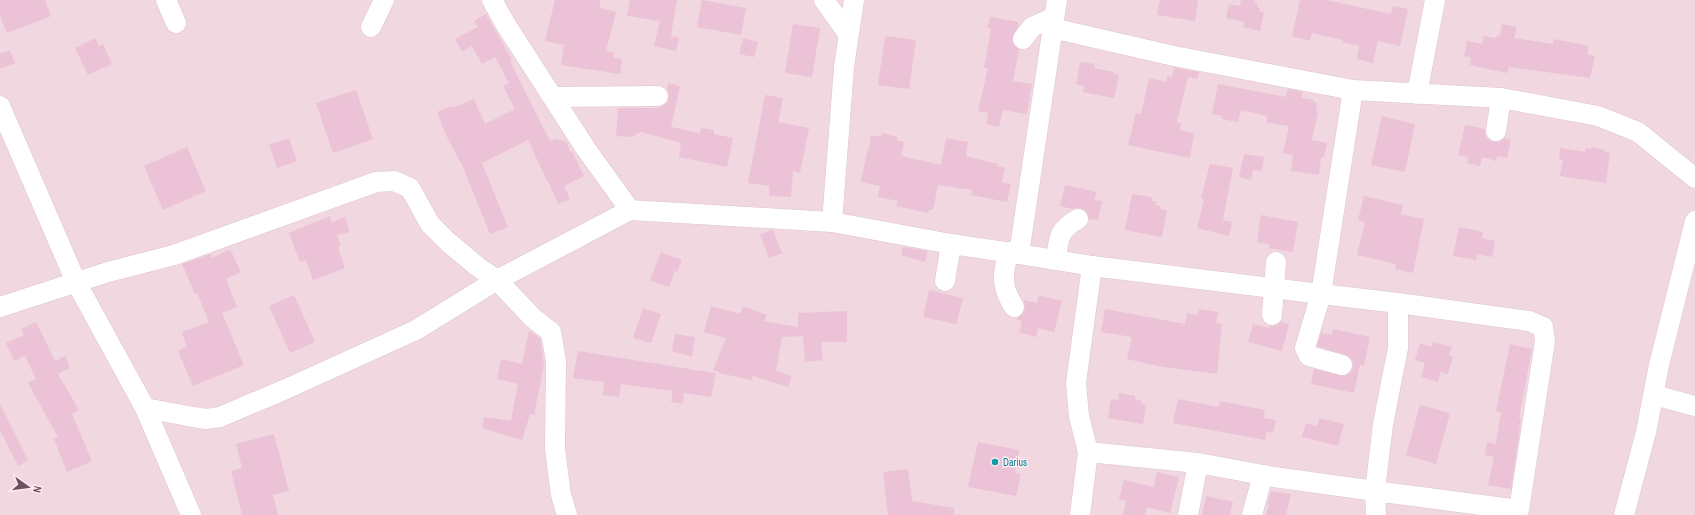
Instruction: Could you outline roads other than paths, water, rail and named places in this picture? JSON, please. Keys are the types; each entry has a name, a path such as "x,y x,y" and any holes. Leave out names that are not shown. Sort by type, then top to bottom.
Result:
{"street":[{"path":"166,0 176,23"},
{"path":"371,27 384,0"},
{"path":"492,0 506,25 554,97 586,149 630,210"},
{"path":"824,0 848,34"},
{"path":"832,222 842,89 848,34 854,0"},
{"path":"1417,94 1435,0"},
{"path":"1014,306 1006,295 1003,282 1005,267 1014,253 1054,15"},
{"path":"1023,39 1032,27 1054,15 1174,56 1353,90 1501,98 1598,116 1638,132 1695,178"},
{"path":"1342,365 1309,356 1305,348 1321,294 1353,90"},
{"path":"554,97 658,96"},
{"path":"1496,131 1501,98"},
{"path":"0,106 76,282 145,408 191,515"},
{"path":"0,307 76,282 174,255 376,182 394,181 410,188 430,224 448,242 478,267 497,280 533,318 551,332 556,361 556,449 562,495 567,515"},
{"path":"145,408 193,417 220,417 416,330 497,280 630,210 832,222 951,244 1092,266 1398,303 1529,321 1543,327 1545,342 1519,512 1262,475 1198,463 1088,452"},
{"path":"1056,260 1061,232 1069,224 1078,219"},
{"path":"1624,515 1654,395 1671,313 1695,221"},
{"path":"945,281 951,244"},
{"path":"1272,315 1276,262"},
{"path":"1080,515 1088,452 1078,416 1076,383 1092,266"},
{"path":"1376,515 1374,491 1384,424 1398,348 1398,303"},
{"path":"1654,395 1695,406"},
{"path":"1188,515 1198,463"},
{"path":"1252,515 1262,475"}],"place":[{"name":"Darius","path":"995,462"}]}
